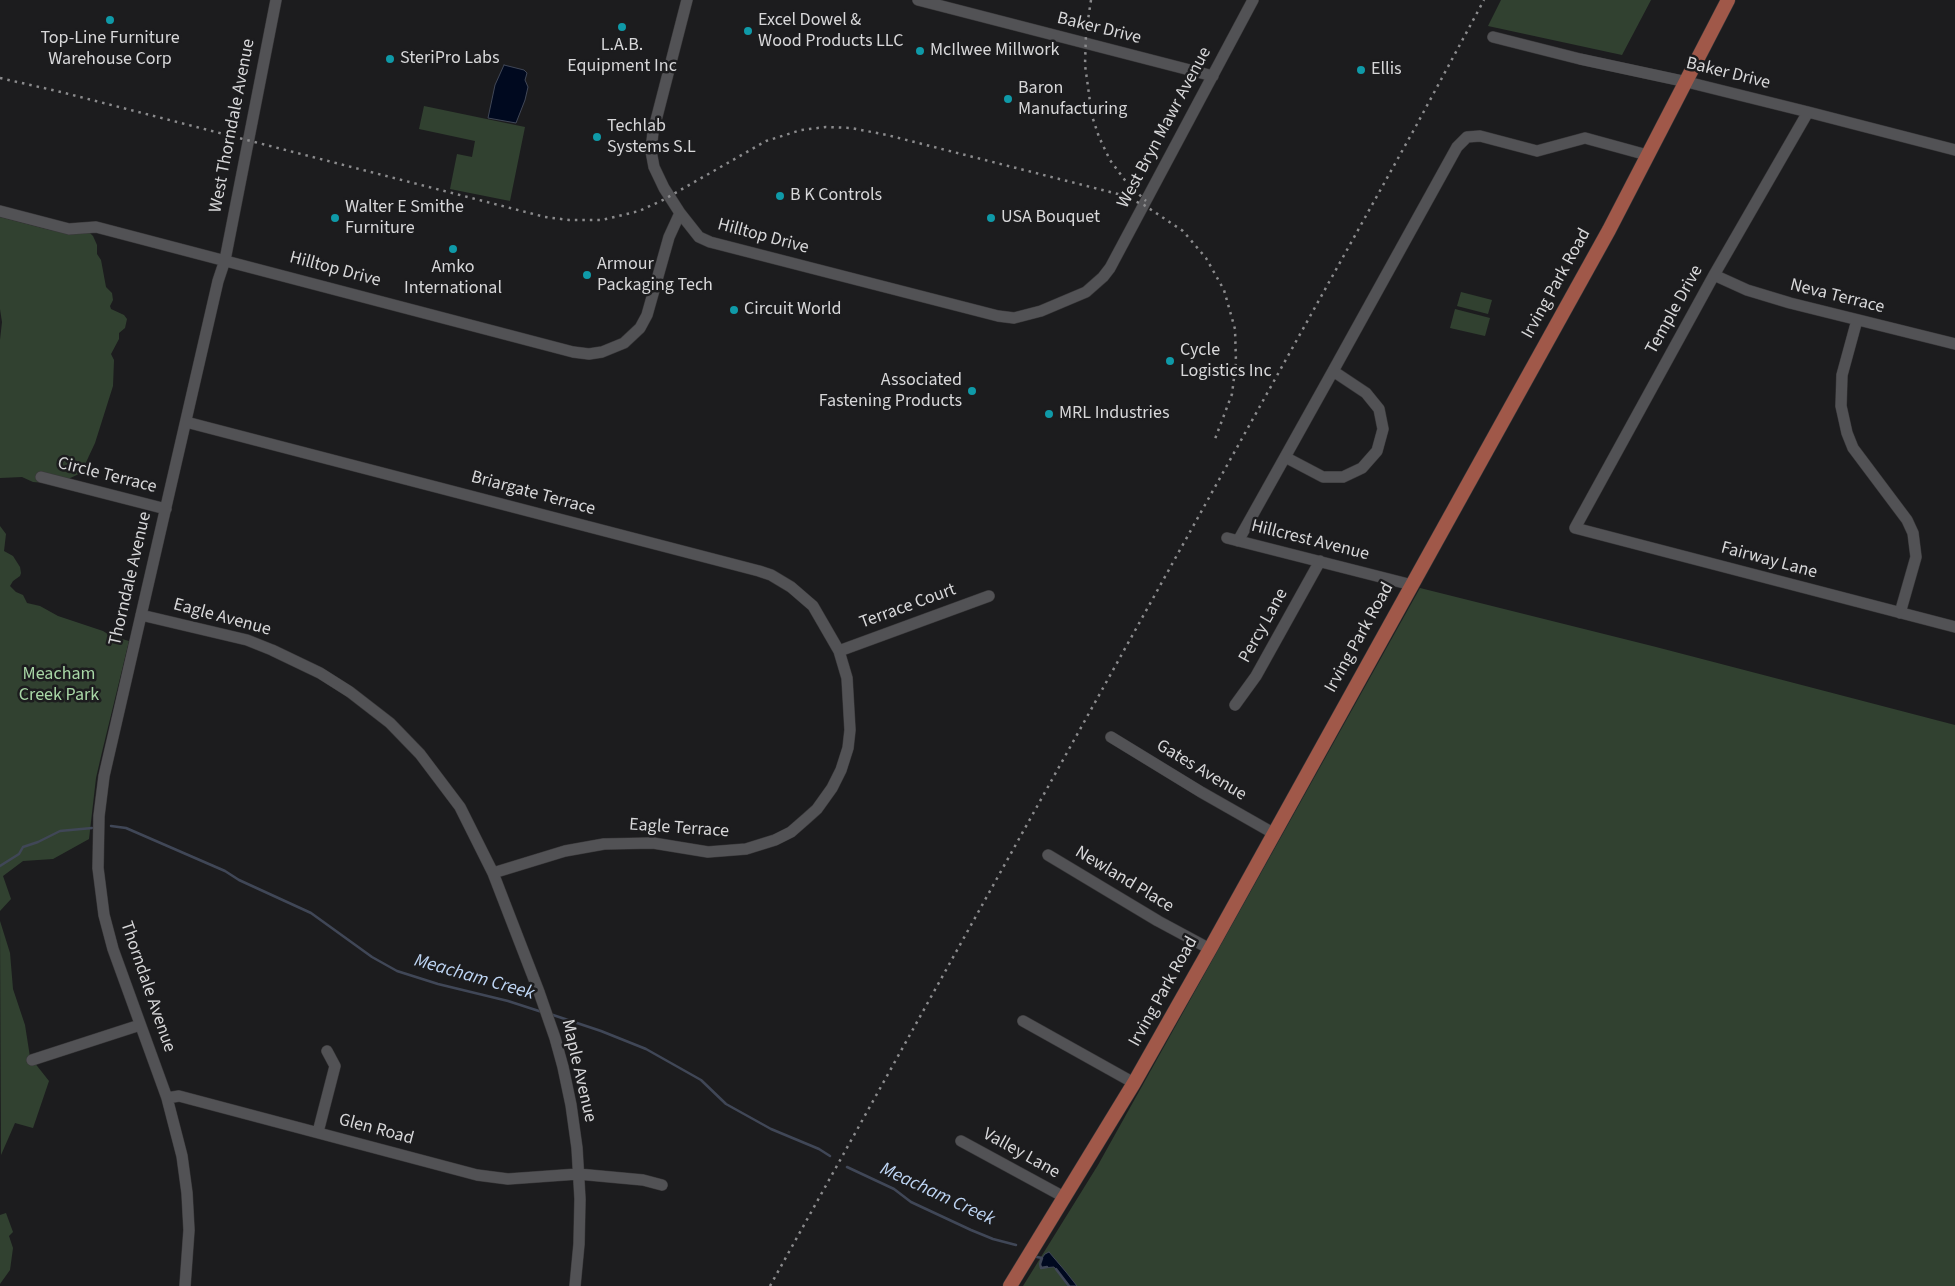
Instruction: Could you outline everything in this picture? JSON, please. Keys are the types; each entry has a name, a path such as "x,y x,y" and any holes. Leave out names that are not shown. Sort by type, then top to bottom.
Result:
{"main road":[{"name":"Irving Park Road","path":"1010,1286 1134,1083 1210,949 1604,239 1728,0"}],"street":[{"name":"West Thorndale Avenue","path":"225,260 276,0"},
{"path":"680,213 657,174 651,151 653,132 687,0"},
{"name":"Baker Drive","path":"918,0 1213,76"},
{"name":"West Bryn Mawr Avenue","path":"1030,315 1086,292 1110,268 1253,0"},
{"name":"Baker Drive","path":"1492,37 1580,59 1687,82 1955,150"},
{"name":"Temple Drive","path":"1575,528 1714,275 1808,112"},
{"path":"1332,371 1366,393 1379,409 1383,429 1377,451 1362,468 1343,477 1323,477 1285,457 1332,371 1457,147 1467,137 1480,136 1536,151 1585,138 1647,155"},
{"name":"Hilltop Drive","path":"0,211 69,229 96,227 573,352 589,354 602,352 624,343 640,328 647,315 669,237 680,213 699,237 710,242 998,316 1014,318 1030,315"},
{"name":"Thorndale Avenue","path":"185,1286 189,1230 187,1193 178,1137 168,1098 112,949 104,915 98,868 98,840 104,776 218,281 225,260"},
{"name":"Neva Terrace","path":"1714,275 1772,298 1955,344"},
{"path":"1856,320 1842,375 1840,392 1842,413 1853,448 1907,520 1913,533 1916,557 1900,613"},
{"name":"Briargate Terrace","path":"186,422 759,571 791,586 813,606 839,651 847,678 851,722 848,748 832,788 817,809 790,832 775,840"},
{"name":"Hillcrest Avenue","path":"1285,457 1233,539 1412,585"},
{"name":"Circle Terrace","path":"41,477 166,509"},
{"name":"Fairway Lane","path":"1575,528 1955,627"},
{"name":"Percy Lane","path":"1235,705 1256,676 1320,561"},
{"name":"Terrace Court","path":"839,651 988,596"},
{"name":"Eagle Avenue","path":"141,615 247,640 264,646 320,673 350,692 390,724 415,749 439,778 460,807 493,873"},
{"name":"Gates Avenue","path":"1111,737 1201,792 1274,833"},
{"name":"Eagle Terrace","path":"493,873 565,851 604,844 654,843 719,852 746,849 775,840"},
{"name":"Newland Place","path":"1048,855 1134,907 1210,949"},
{"name":"Maple Avenue","path":"493,873 548,1016 563,1067 571,1105 578,1174 579,1244 575,1286"},
{"path":"1024,1021 1134,1083"},
{"path":"32,1060 140,1025"},
{"path":"318,1132 335,1066 327,1051"},
{"name":"Glen Road","path":"168,1098 179,1096 477,1175 508,1180 578,1174 642,1180 662,1185"},
{"name":"Valley Lane","path":"961,1141 1064,1198"}],"green space":[{"path":"1501,0 1651,0 1622,55 1488,26"},
{"path":"424,106 525,127 510,201 450,189 457,154 472,157 475,141 419,129"},
{"path":"0,217 50,230 65,232 88,231 93,236 97,245 97,254 101,260 106,287 112,293 111,309 124,315 127,319 125,328 119,333 119,339 111,354 114,360 113,386 95,443 81,473 66,480 46,483 33,482 22,477 0,478 0,340 2,322 0,309"},
{"path":"1461,292 1492,300 1488,314 1457,306"},
{"path":"1455,309 1490,318 1485,336 1450,328"},
{"name":"Meacham Creek Park","path":"0,526 6,534 4,551 13,556 20,567 21,573 10,586 16,592 23,595 27,603 40,606 58,616 129,641 96,778 89,839 53,859 23,861 3,876 11,899 0,911"},
{"path":"1420,588 1955,725 1955,1286 1023,1286 1098,1165"},
{"path":"0,921 10,953 13,989 25,1025 30,1057 49,1081 33,1128 15,1123 1,1155"},
{"path":"6,1213 13,1232 9,1236 13,1248 10,1270 0,1284 0,1215"}],"water":[{"path":"504,65 524,70 527,73 525,80 528,87 516,123 488,118 495,85"},
{"path":"1049,1252 1077,1286 1069,1286 1054,1267 1041,1268 1042,1258"}],"waterway":[{"name":"Meacham Creek","path":"111,826 126,828 225,871 239,880 311,913 372,957 397,971 542,1012"},
{"name":"Meacham Creek","path":"0,866 19,854 23,847 60,831 92,828"},
{"name":"Meacham Creek","path":"550,1014 646,1049 701,1080 726,1104 771,1129 819,1149 830,1156"},
{"name":"Meacham Creek","path":"847,1167 894,1189 911,1202 971,1230 993,1239 1016,1245"},
{"name":"Meacham Creek","path":"1037,1257 1042,1258 1041,1268 1047,1267"},
{"name":"Meacham Creek","path":"1056,1269 1069,1286"}],"railway":[{"path":"1091,0 1086,33 1085,65 1092,116 1110,160 1127,183 1146,201"},
{"path":"770,1286 1416,126 1484,0"},
{"path":"0,78 61,92 545,217 569,220 602,220 639,211 663,200 766,141 801,130 826,127 851,128 887,135 1118,194 1144,205 1183,231 1206,258 1224,290 1235,329 1236,362 1232,394 1215,439"}],"place":[{"name":"Top-Line Furniture Warehouse Corp","path":"110,20"},
{"name":"L.A.B. Equipment Inc","path":"622,27"},
{"name":"Excel Dowel & Wood Products LLC","path":"748,31"},
{"name":"McIlwee Millwork","path":"920,51"},
{"name":"SteriPro Labs","path":"390,59"},
{"name":"Ellis","path":"1361,70"},
{"name":"Baron Manufacturing","path":"1008,99"},
{"name":"Techlab Systems S.L","path":"597,137"},
{"name":"B K Controls","path":"780,196"},
{"name":"Walter E Smithe Furniture","path":"335,218"},
{"name":"USA Bouquet","path":"991,218"},
{"name":"Amko International","path":"453,249"},
{"name":"Armour Packaging Tech","path":"587,275"},
{"name":"Circuit World","path":"734,310"},
{"name":"Cycle Logistics Inc","path":"1170,361"},
{"name":"Associated Fastening Products","path":"972,391"},
{"name":"MRL Industries","path":"1049,414"}]}
